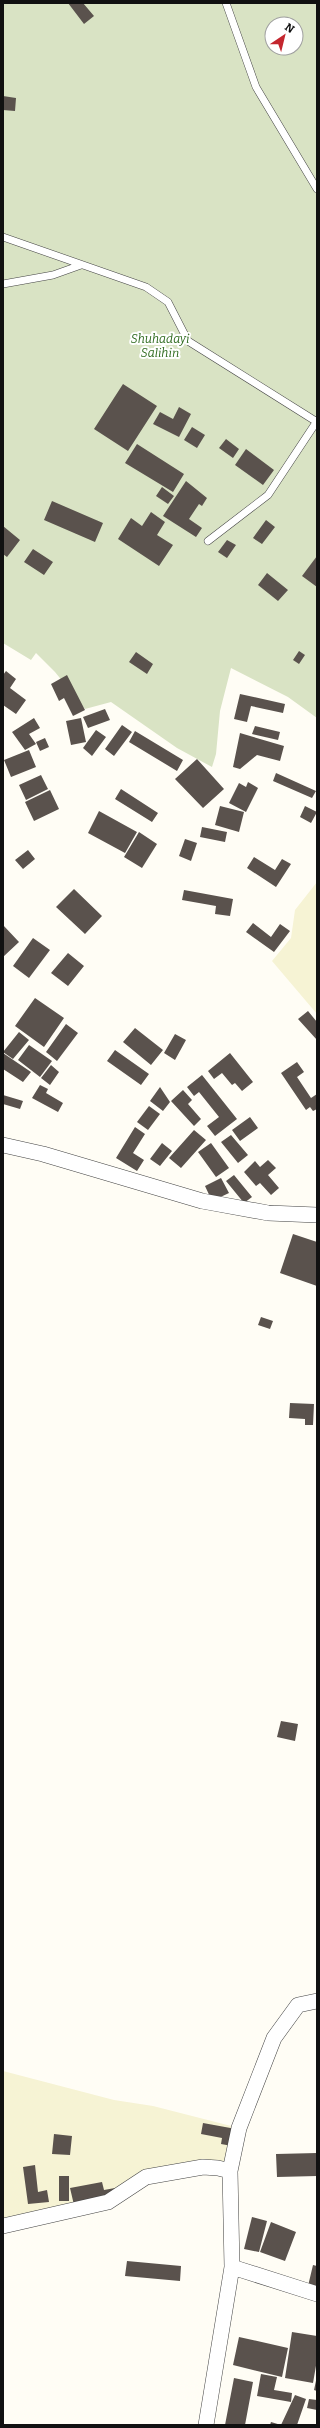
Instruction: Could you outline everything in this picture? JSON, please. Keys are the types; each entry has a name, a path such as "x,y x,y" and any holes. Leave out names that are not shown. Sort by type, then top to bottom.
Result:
{"street":[{"path":"3,1145 43,1154 202,1201 268,1213 317,1215"},
{"path":"206,2425 232,2267 230,2171 239,2128 274,2038 298,2004 317,2001"},
{"path":"3,2226 108,2202 146,2177 203,2167 218,2168 230,2171"},
{"path":"232,2267 317,2294"}],"lane":[{"path":"226,3 256,88 317,189"},
{"path":"3,237 146,287 168,302 188,341 317,421 268,495 208,541"},
{"path":"3,284 53,275 81,265"}],"shaded area":[{"path":"317,882 317,1014 272,961 291,938 295,910"},
{"path":"3,2071 114,2100 153,2106 239,2128 230,2171 146,2177 108,2202 3,2226"}],"green space":[{"name":"Shuhadayi Salihin","path":"3,3 317,3 317,718 288,697 231,668 220,711 216,754 212,767 177,748 111,702 85,709 55,672 36,653 31,660 3,643"}],"building":[{"path":"68,3 83,3 94,16 84,24"},
{"path":"3,96 16,98 15,111 3,110"},
{"path":"123,384 157,406 128,451 94,429"},
{"path":"179,407 191,414 179,437 153,424 160,412 173,419"},
{"path":"192,427 205,435 197,448 184,440"},
{"path":"226,439 239,449 233,458 219,448"},
{"path":"137,444 184,474 173,492 125,463"},
{"path":"246,449 274,470 263,485 235,465"},
{"path":"186,481 207,498 202,506 199,504 189,519 202,528 196,537 163,516"},
{"path":"162,487 174,496 168,504 156,496"},
{"path":"52,501 103,523 95,542 44,520"},
{"path":"151,512 165,522 157,535 173,545 159,566 118,539 131,518 142,526"},
{"path":"266,520 275,527 262,544 253,538"},
{"path":"3,526 20,540 7,557 3,554"},
{"path":"227,540 236,545 227,558 218,552"},
{"path":"33,549 53,562 44,575 24,562"},
{"path":"317,556 317,587 302,576"},
{"path":"267,573 288,590 278,601 258,585"},
{"path":"299,651 305,655 299,664 293,660"},
{"path":"136,652 153,664 147,674 129,662"},
{"path":"6,671 16,679 10,688 26,700 16,714 3,705 3,675"},
{"path":"67,675 85,710 73,716 64,698 59,701 51,684"},
{"path":"240,694 285,704 283,713 251,706 247,722 234,719"},
{"path":"105,709 110,720 88,728 83,717"},
{"path":"34,718 40,728 29,734 36,744 25,750 12,732"},
{"path":"81,718 86,742 71,745 66,721"},
{"path":"122,725 132,732 114,756 105,749"},
{"path":"255,726 280,732 278,740 252,734"},
{"path":"96,730 106,737 92,756 83,748"},
{"path":"135,731 183,760 177,771 129,742"},
{"path":"240,733 284,746 280,761 257,755 240,769 233,767"},
{"path":"45,738 49,747 40,751 36,742"},
{"path":"29,750 36,767 11,777 4,760"},
{"path":"197,759 224,789 203,808 175,779"},
{"path":"276,773 316,791 312,798 273,781"},
{"path":"41,775 48,789 26,800 19,785"},
{"path":"248,782 258,788 246,812 229,803 239,783 246,787"},
{"path":"121,789 158,813 152,822 115,799"},
{"path":"50,790 59,809 34,821 25,802"},
{"path":"220,806 244,812 239,832 215,825"},
{"path":"305,806 317,812 311,823 300,817"},
{"path":"99,811 137,832 125,853 88,833"},
{"path":"202,827 227,832 225,842 200,837"},
{"path":"139,832 157,844 142,868 124,857"},
{"path":"185,839 197,843 191,861 179,856"},
{"path":"28,850 35,859 23,869 15,860"},
{"path":"254,857 275,870 282,859 291,864 276,887 247,868"},
{"path":"74,889 102,916 85,934 56,907"},
{"path":"184,890 233,899 230,916 215,914 216,906 182,900"},
{"path":"253,923 271,937 280,924 290,931 274,952 246,932"},
{"path":"3,925 19,942 3,957"},
{"path":"33,938 50,950 29,978 13,966"},
{"path":"68,953 84,966 68,986 51,973"},
{"path":"35,998 64,1018 44,1047 15,1026"},
{"path":"308,1011 317,1022 317,1040 298,1019"},
{"path":"66,1024 78,1033 57,1061 46,1052"},
{"path":"135,1028 163,1050 151,1065 123,1042"},
{"path":"19,1032 29,1040 13,1059 3,1052"},
{"path":"175,1034 186,1040 175,1060 164,1053"},
{"path":"29,1045 52,1061 40,1077 18,1060"},
{"path":"115,1050 149,1074 141,1085 107,1061"},
{"path":"3,1053 31,1072 23,1082 3,1069"},
{"path":"230,1053 253,1082 242,1091 235,1083 232,1085 222,1073 214,1079 208,1071"},
{"path":"297,1062 304,1072 297,1077 311,1098 317,1094 317,1109 313,1111 310,1107 306,1110 281,1073"},
{"path":"51,1065 59,1072 50,1085 41,1078"},
{"path":"202,1075 237,1119 215,1136 207,1126 219,1117 199,1092 194,1096 187,1087"},
{"path":"40,1085 48,1089 46,1093 63,1103 58,1112 32,1098"},
{"path":"160,1087 170,1102 163,1111 150,1101"},
{"path":"183,1090 192,1100 188,1104 201,1119 194,1126 171,1101"},
{"path":"3,1095 23,1101 20,1109 3,1104"},
{"path":"149,1106 160,1114 148,1130 137,1122"},
{"path":"250,1117 258,1128 240,1141 232,1130"},
{"path":"135,1127 145,1134 133,1153 144,1160 137,1171 116,1158"},
{"path":"194,1130 206,1140 181,1168 169,1158"},
{"path":"231,1135 248,1155 238,1163 221,1142"},
{"path":"162,1143 172,1151 160,1166 150,1159"},
{"path":"211,1143 229,1168 216,1177 198,1152"},
{"path":"268,1160 276,1168 268,1175 279,1188 271,1195 260,1183 256,1186 244,1172 255,1161 260,1167"},
{"path":"234,1175 252,1197 244,1203 226,1181"},
{"path":"221,1178 229,1193 212,1201 205,1186"},
{"path":"293,1234 317,1242 317,1286 280,1273"},
{"path":"261,1317 273,1321 270,1329 258,1325"},
{"path":"290,1403 314,1404 313,1425 305,1425 305,1419 289,1418"},
{"path":"281,1721 298,1724 295,1741 277,1737"},
{"path":"203,2123 236,2129 232,2146 221,2144 222,2138 201,2134"},
{"path":"54,2134 72,2136 70,2155 52,2154"},
{"path":"317,2153 317,2176 277,2177 276,2154"},
{"path":"35,2165 38,2192 47,2190 49,2202 28,2204 23,2167"},
{"path":"59,2176 69,2176 69,2201 59,2201"},
{"path":"102,2182 104,2190 115,2188 117,2196 74,2205 70,2188"},
{"path":"252,2217 267,2221 259,2252 244,2249"},
{"path":"271,2222 296,2232 285,2261 260,2252"},
{"path":"127,2261 181,2266 180,2281 125,2276"},
{"path":"313,2265 317,2266 317,2289 308,2286"},
{"path":"292,2332 317,2336 317,2360 313,2383 285,2378"},
{"path":"239,2337 288,2348 282,2377 233,2365"},
{"path":"261,2374 277,2377 274,2390 292,2393 291,2402 257,2396"},
{"path":"317,2376 317,2391 314,2390"},
{"path":"234,2378 253,2382 245,2425 225,2425"},
{"path":"295,2395 306,2399 297,2425 281,2425"},
{"path":"309,2399 317,2400 317,2410 307,2408"},
{"path":"271,2422 281,2425 270,2425"}]}
